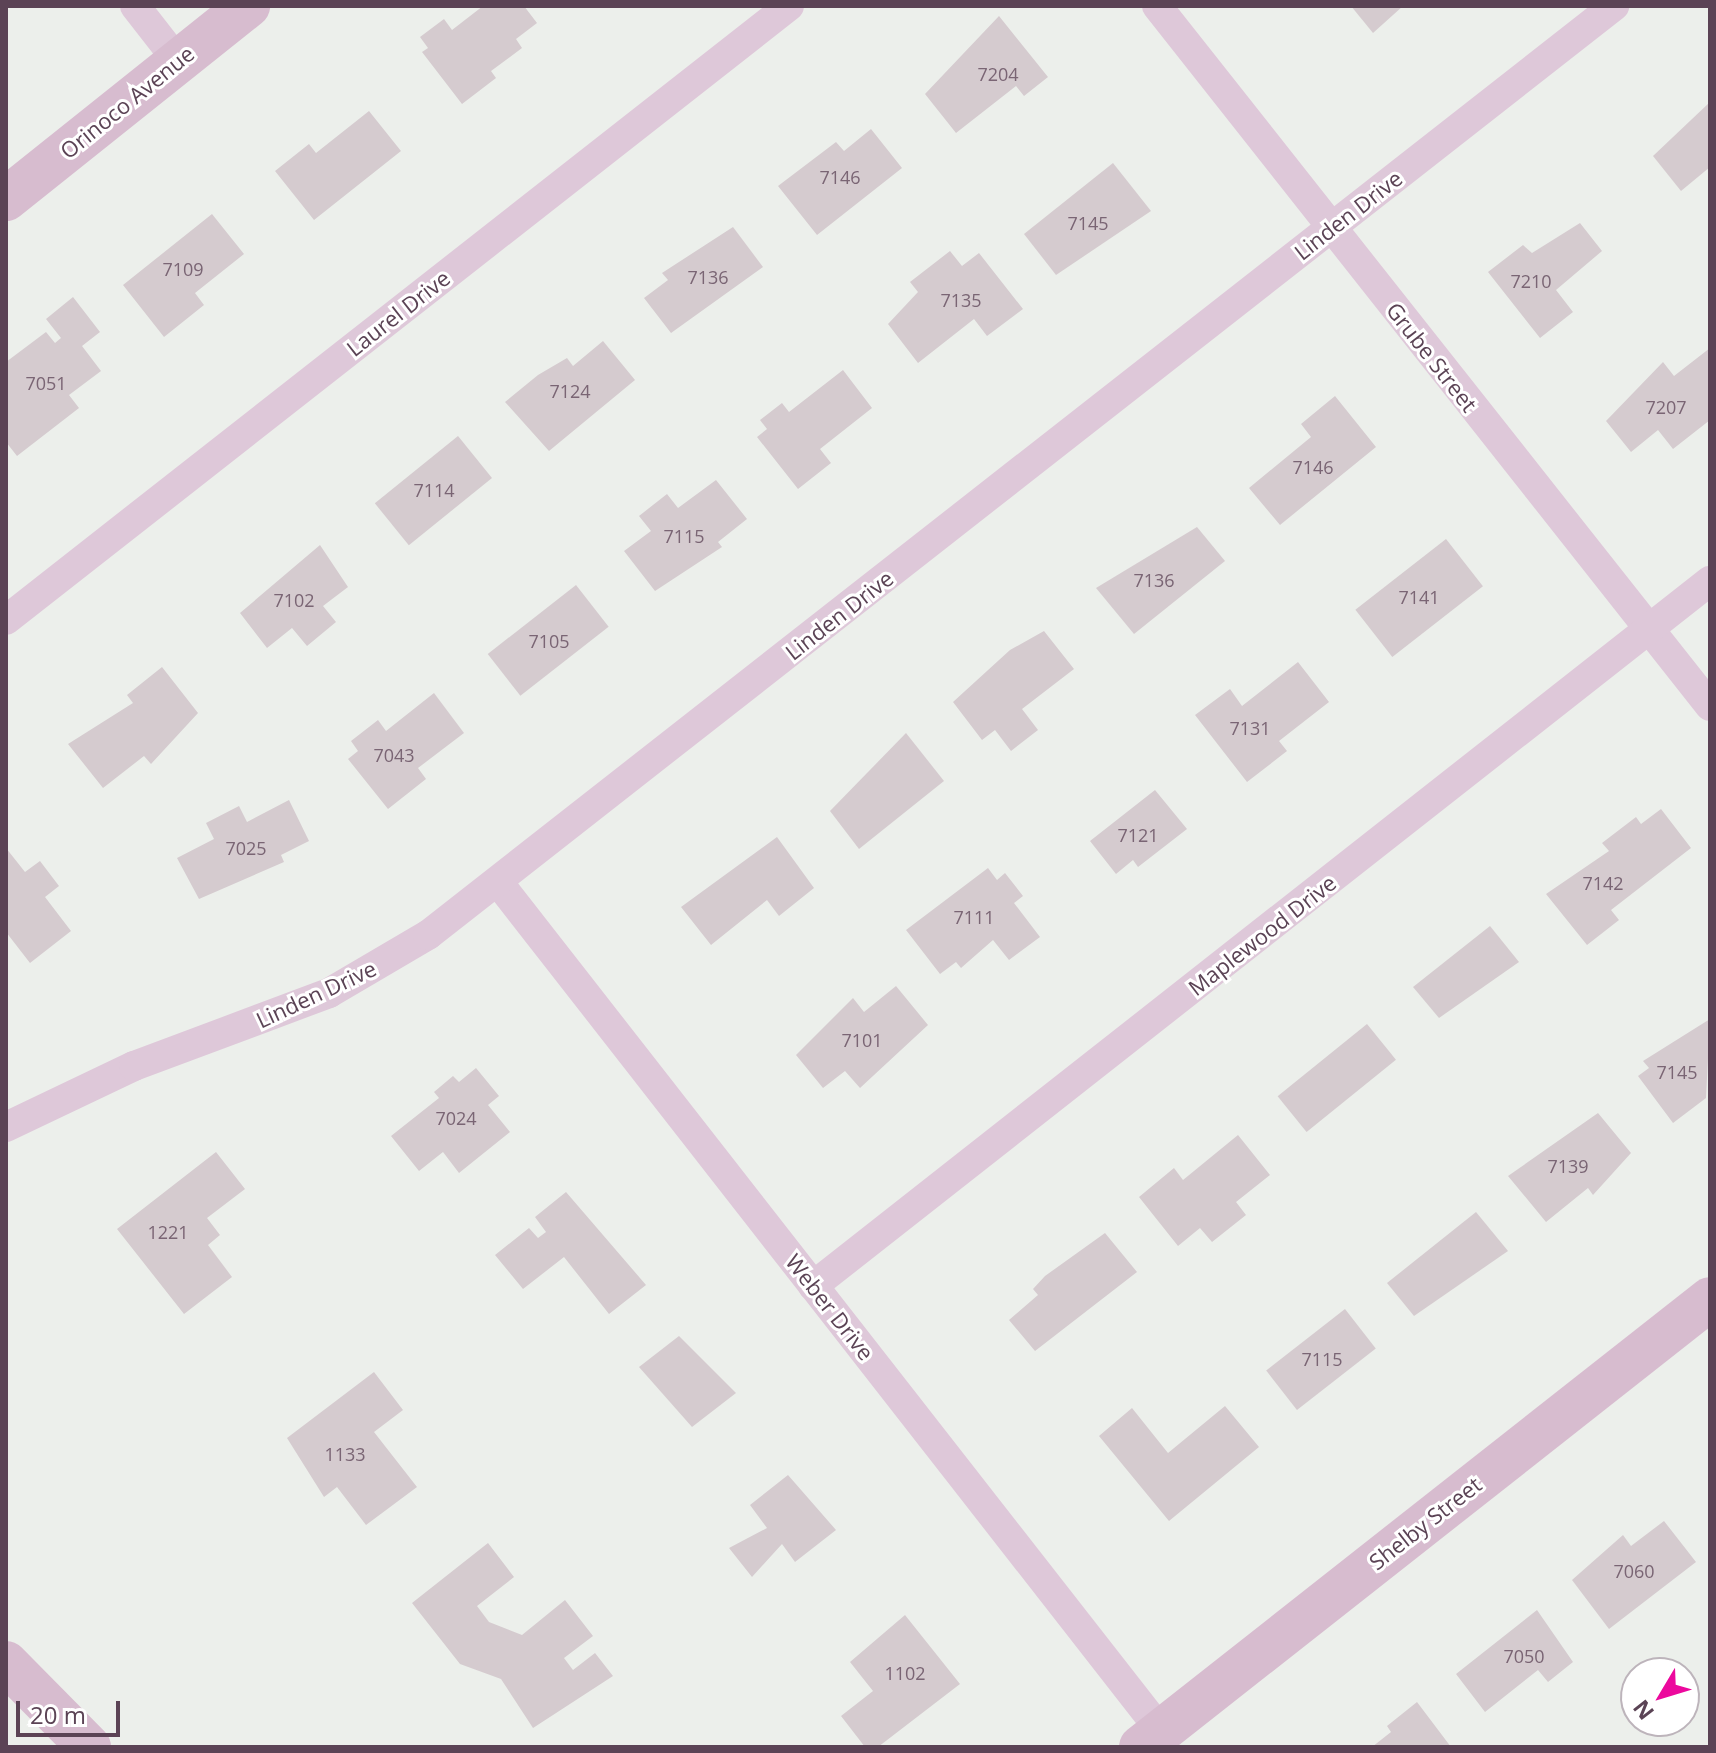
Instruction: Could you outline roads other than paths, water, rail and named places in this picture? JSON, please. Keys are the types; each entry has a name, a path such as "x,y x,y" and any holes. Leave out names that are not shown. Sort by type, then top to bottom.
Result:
{"street":[{"path":"135,6 178,61"},
{"name":"Orinoco Avenue","path":"6,199 248,6"},
{"name":"Laurel Drive","path":"6,620 789,6"},
{"name":"Grube Street","path":"1157,6 1710,706"},
{"name":"Linden Drive","path":"6,1127 144,1061 343,986 498,882 1614,6"},
{"name":"Maplewood Drive","path":"813,1286 1710,581"},
{"name":"Weber Drive","path":"498,882 813,1286 1151,1739"},
{"name":"Shelby Street","path":"1151,1739 1710,1299"},
{"path":"6,1663 89,1747"}]}
